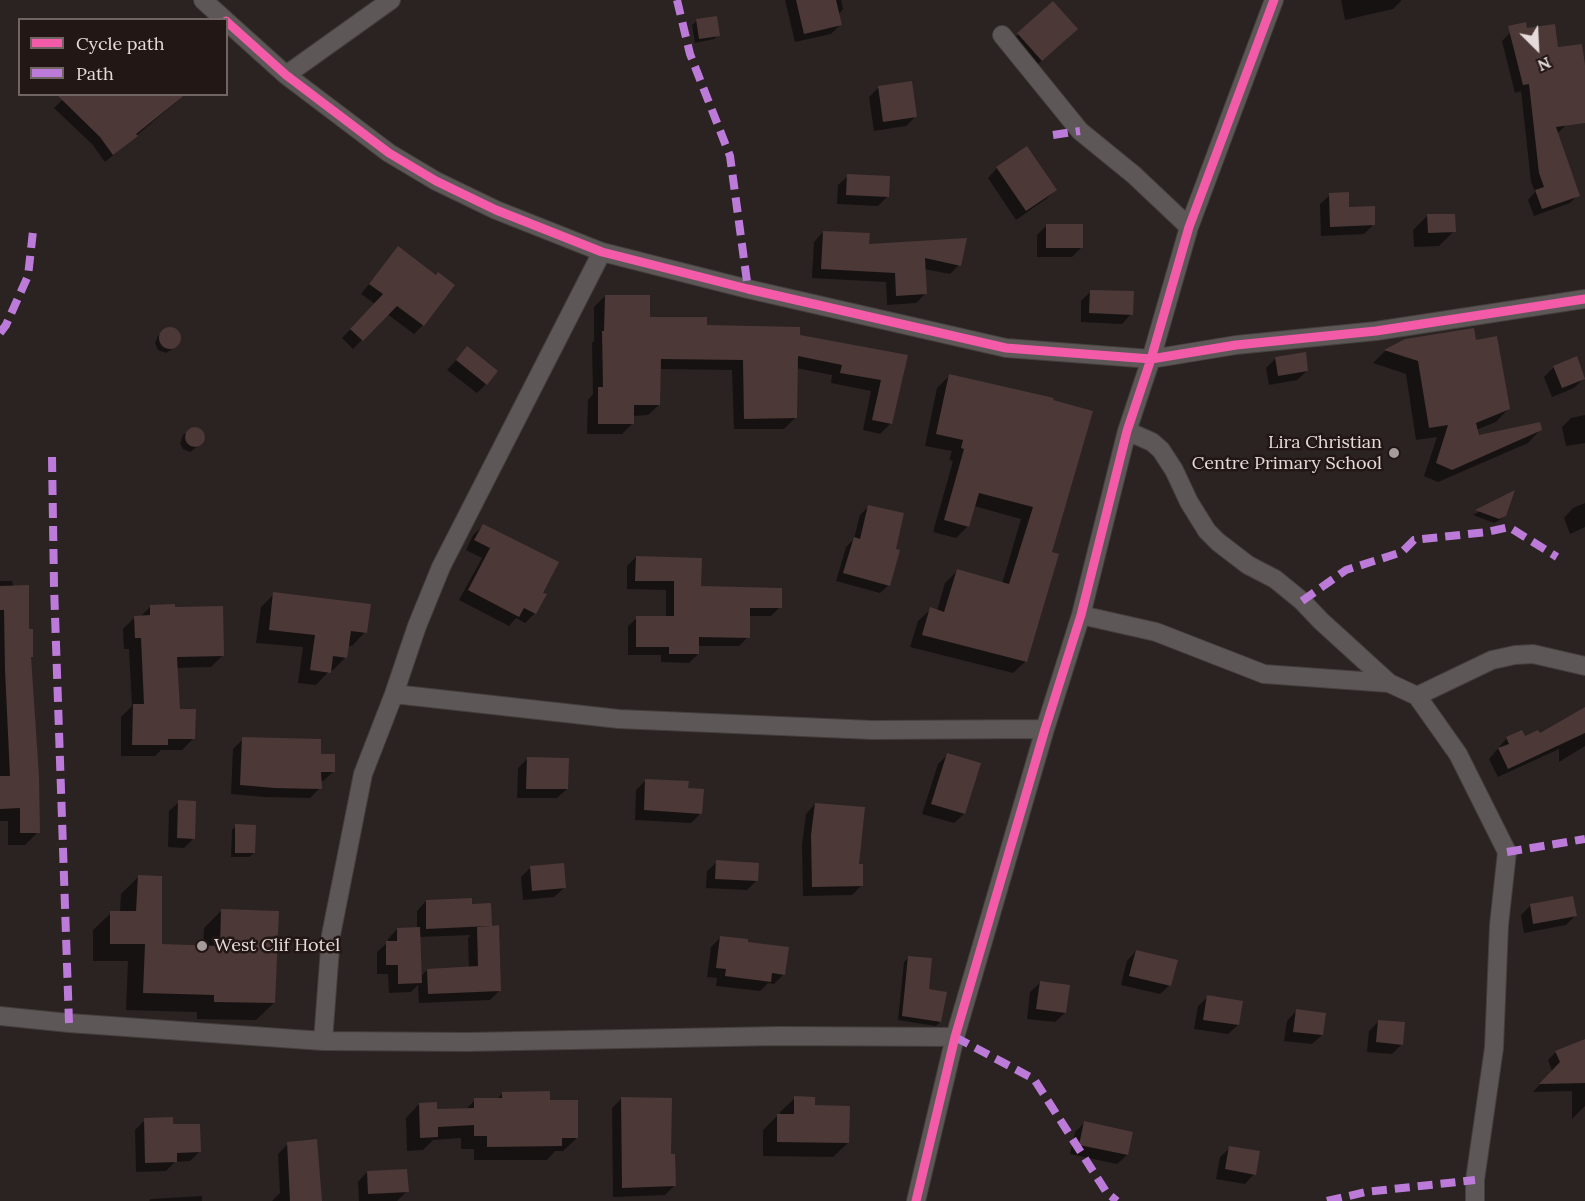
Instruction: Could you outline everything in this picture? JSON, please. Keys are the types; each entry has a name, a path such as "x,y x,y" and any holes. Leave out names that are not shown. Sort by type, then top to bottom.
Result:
{"street":[{"path":"203,0 224,18"},
{"path":"286,75 391,0"},
{"path":"916,1201 955,1037 1045,729 1082,615 1127,431 1151,359 1189,227 1274,0"},
{"path":"228,22 286,75 389,153 436,181 496,210 602,252 748,290 1006,348 1151,359 1236,345 1376,331 1585,299"},
{"path":"1002,35 1080,131 1134,175 1189,227"},
{"path":"323,1041 331,935 363,774 441,567 602,252"},
{"path":"1127,431 1152,442 1161,450 1174,470 1189,502 1207,531 1218,542 1248,565 1275,579 1302,601 1320,621 1389,683 1418,696 1458,754 1507,852 1499,925 1494,1048 1475,1179 1475,1201"},
{"path":"1082,615 1156,632 1264,674 1389,683"},
{"path":"1418,696 1492,660 1515,655 1533,654 1585,666"},
{"path":"394,694 619,718 872,730 1045,729"},
{"path":"0,1016 323,1041 467,1042 779,1036 955,1037"}],"building":[{"path":"796,0 836,0 842,25 804,34"},
{"path":"1053,1 1078,29 1042,61 1017,33"},
{"path":"717,16 720,36 699,39 696,19"},
{"path":"1526,22 1527,28 1555,24 1558,47 1582,44 1585,65 1585,123 1556,127 1580,196 1542,209 1535,190 1544,187 1539,173 1529,84 1523,85 1508,26"},
{"path":"912,81 917,117 883,122 878,86"},
{"path":"58,96 184,96 113,155 100,137"},
{"path":"1027,146 1057,190 1026,211 996,167"},
{"path":"847,174 890,176 889,197 846,195"},
{"path":"1349,192 1349,207 1375,206 1375,225 1330,227 1329,193"},
{"path":"1427,214 1455,214 1456,232 1428,233"},
{"path":"1046,224 1083,224 1083,248 1046,248"},
{"path":"823,231 870,233 869,244 967,238 961,266 925,258 927,294 896,296 895,273 821,269"},
{"path":"398,246 436,275 438,272 455,285 424,326 397,306 363,341 350,329 383,294 369,284"},
{"path":"1090,290 1134,291 1133,315 1089,313"},
{"path":"605,295 650,295 650,317 707,317 707,325 800,327 800,335 908,355 892,424 872,420 881,380 840,373 842,365 798,356 797,418 744,419 743,360 661,359 660,405 634,405 634,424 598,424 598,387 603,387 602,331 604,331"},
{"path":"170,327 178,330 181,338 178,346 170,349 162,346 159,338 162,330"},
{"path":"1474,328 1476,340 1497,336 1510,409 1476,423 1479,435 1540,422 1542,430 1452,470 1436,463 1448,425 1429,428 1418,361 1384,350 1405,339"},
{"path":"467,346 498,371 487,385 456,360"},
{"path":"1306,352 1308,371 1278,376 1275,357"},
{"path":"1577,356 1585,379 1562,388 1553,366"},
{"path":"949,374 1054,398 1053,400 1093,411 1052,552 1059,554 1027,662 922,635 930,607 944,612 957,569 1009,584 1033,507 979,493 969,527 944,520 964,449 961,448 963,440 936,434"},
{"path":"191,427 199,427 205,433 205,441 199,447 191,447 185,441 185,433"},
{"path":"1515,490 1506,516 1499,519 1475,510"},
{"path":"868,505 904,513 896,549 900,550 890,586 843,573 854,537 860,539"},
{"path":"483,524 559,562 543,593 547,594 536,614 524,608 519,617 468,590 490,548 474,540"},
{"path":"636,556 702,558 701,586 782,588 782,608 750,608 750,638 699,637 699,654 669,654 669,647 636,647 636,616 674,616 674,581 635,581"},
{"path":"29,585 29,629 33,629 33,657 31,657 39,776 40,833 20,833 20,808 0,809 0,776 10,776 4,610 0,610 0,586"},
{"path":"273,592 371,604 367,633 351,631 347,658 333,656 331,673 310,670 315,635 269,630"},
{"path":"175,604 175,607 223,606 224,656 177,657 180,709 196,709 195,739 168,739 168,745 132,745 133,704 144,704 141,638 135,638 134,616 150,615 150,605"},
{"path":"1585,707 1585,733 1508,769 1498,748 1509,744 1506,737 1522,730 1525,736 1538,730 1540,733"},
{"path":"242,737 321,739 321,754 335,754 335,772 321,772 322,789 240,785"},
{"path":"947,753 981,763 965,814 931,804"},
{"path":"527,757 569,758 568,789 526,789"},
{"path":"645,779 689,781 688,788 704,789 702,814 644,810"},
{"path":"178,800 196,801 195,839 177,838"},
{"path":"815,803 865,807 859,864 863,864 863,886 812,887 811,835"},
{"path":"235,824 256,825 255,853 235,853"},
{"path":"716,860 759,863 758,881 715,879"},
{"path":"564,863 566,888 532,891 530,866"},
{"path":"138,875 162,876 162,944 220,946 221,909 279,911 275,1003 214,1002 214,995 143,993 145,944 110,944 110,911 136,911"},
{"path":"1573,896 1577,916 1533,924 1530,904"},
{"path":"472,898 472,904 491,903 492,926 499,925 501,991 428,994 427,969 478,966 477,927 490,926 426,929 426,900"},
{"path":"420,927 422,983 398,984 398,965 386,965 386,941 397,941 397,928"},
{"path":"720,936 789,947 785,975 772,973 771,982 725,976 726,969 716,968"},
{"path":"1136,950 1178,960 1171,986 1129,976"},
{"path":"908,956 932,958 929,989 947,992 941,1022 902,1016"},
{"path":"1040,981 1070,985 1066,1013 1036,1009"},
{"path":"1207,995 1243,1001 1239,1025 1203,1020"},
{"path":"1296,1009 1326,1013 1323,1035 1293,1032"},
{"path":"1378,1020 1405,1022 1403,1045 1376,1042"},
{"path":"1585,1039 1585,1083 1539,1084 1560,1062 1555,1051"},
{"path":"550,1091 550,1100 578,1100 578,1138 562,1138 562,1146 487,1147 487,1136 474,1136 474,1125 438,1127 438,1137 420,1138 419,1103 437,1102 437,1109 474,1108 474,1098 502,1098 502,1092"},
{"path":"794,1096 815,1097 815,1105 850,1106 849,1143 777,1142 777,1114 794,1114"},
{"path":"621,1097 672,1098 671,1154 675,1154 676,1186 622,1188"},
{"path":"173,1117 173,1124 200,1124 201,1152 177,1153 177,1162 145,1163 144,1118"},
{"path":"1084,1121 1133,1132 1128,1155 1079,1145"},
{"path":"317,1139 322,1201 290,1201 287,1142"},
{"path":"1229,1146 1260,1151 1256,1175 1225,1169"},
{"path":"407,1169 409,1192 368,1194 367,1171"}],"marked path":[{"path":"677,0 690,54 730,156 748,289"},
{"path":"1053,135 1080,131"},
{"path":"0,333 6,325 28,276 33,231"},
{"path":"52,457 54,586 69,1023"},
{"path":"1302,601 1346,570 1402,552 1414,540 1487,532 1509,527 1557,557"},
{"path":"1507,852 1585,839"},
{"path":"955,1037 1034,1079 1107,1193 1117,1201"},
{"path":"1327,1201 1366,1192 1475,1180"}],"cycle path":[{"path":"916,1201 955,1037 1045,729 1081,615 1127,431 1151,359 1189,227 1274,0"},
{"path":"228,23 286,75 389,153 436,181 496,210 602,252 748,289 1006,348 1151,359 1236,345 1376,331 1585,299"}],"place":[{"name":"Lira Christian Centre Primary School","path":"1394,453"},
{"name":"West Clif Hotel","path":"202,946"}]}
